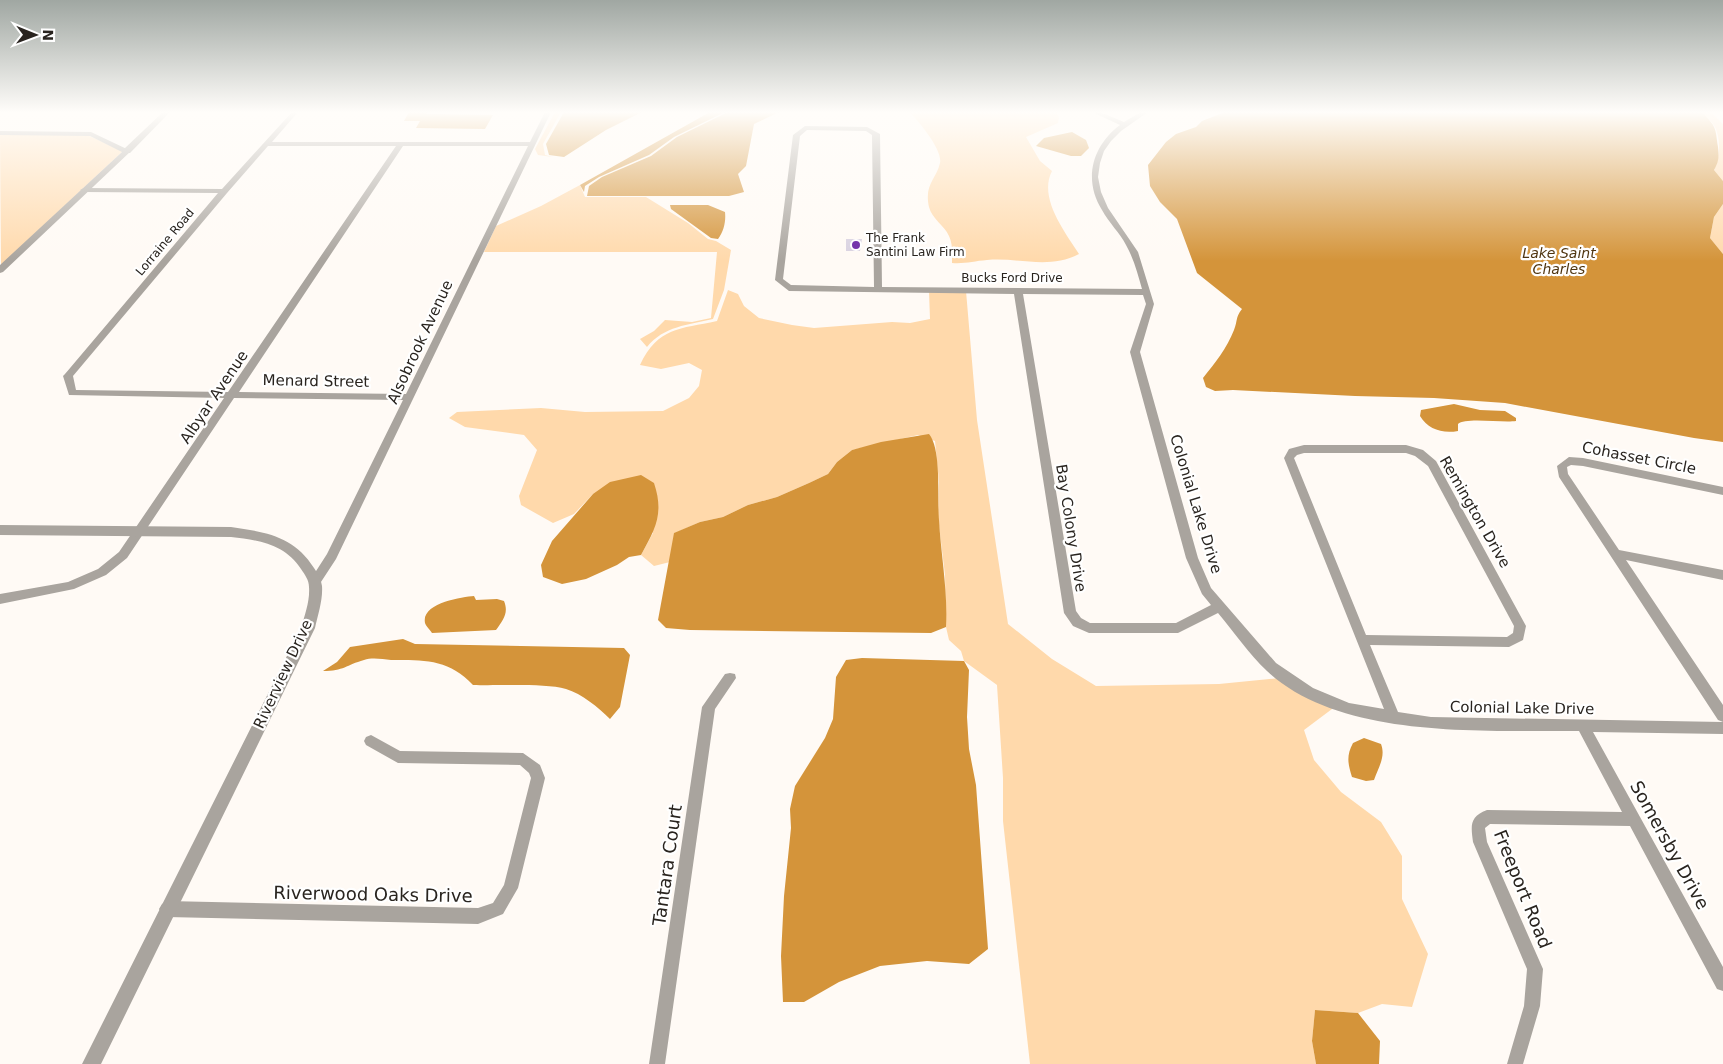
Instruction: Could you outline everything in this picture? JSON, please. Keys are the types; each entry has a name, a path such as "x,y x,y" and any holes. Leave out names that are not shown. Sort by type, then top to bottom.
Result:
{"street":[{"path":"0,270 114,162"},
{"name":"Lorraine Road","path":"72,393 68,376 250,162"},
{"name":"Albyar Avenue","path":"0,599 70,586 102,572 123,556 389,162"},
{"name":"Alsobrook Avenue","path":"315,582 332,556 523,162"},
{"name":"Bucks Ford Drive","path":"794,162 779,280 789,288 1146,292"},
{"name":"Bucks Ford Drive","path":"876,162 878,290"},
{"name":"Colonial Lake Drive","path":"1097,162 1094,175 1098,191 1104,207 1131,246 1150,304 1149,314 1138,340 1136,352 1192,558 1206,592 1255,645 1272,667 1308,692 1348,709 1432,723 1723,728"},
{"path":"84,190 224,191"},
{"name":"Bay Colony Drive","path":"1018,291 1070,613 1078,622 1089,628 1178,628 1218,607"},
{"name":"Menard Street","path":"72,393 410,397"},
{"name":"Remington Drive","path":"1362,640 1509,642 1519,636 1520,626 1432,464 1419,453 1406,449 1304,449 1293,452 1288,458 1362,640 1394,717"},
{"name":"Cohasset Circle","path":"1723,491 1583,462 1569,461 1562,466 1563,474 1723,716"},
{"path":"0,530 231,532 260,536 283,543 303,558 315,582"},
{"path":"1614,553 1723,575"},
{"name":"Riverview Drive","path":"91,1064 308,628 315,600 315,582"},
{"name":"Tantara Court","path":"657,1064 709,707 730,678"},
{"name":"Somersby Drive","path":"1583,726 1723,983"},
{"name":"Riverwood Oaks Drive","path":"167,909 478,916 498,909 511,888 538,778 535,769 523,759 398,757 371,741"},
{"name":"Freeport Road","path":"1515,1064 1532,1006 1535,969 1480,842 1478,825 1487,817 1634,819"}],"shaded area":[{"path":"0,162 112,162 1,265"},
{"path":"1041,162 1052,171 1048,192 1055,214 1079,254 1067,259 1045,262 987,260 952,263 950,239 947,232 935,219 929,207 928,199 929,187 940,163"},
{"path":"1718,162 1723,162 1723,181 1714,170"},
{"path":"580,185 585,197 646,197 688,223 708,239 716,241 731,250 724,290 713,319 669,330 647,347 640,339 654,331 665,320 692,322 711,318 717,252 484,252 496,226 541,206"},
{"path":"1723,204 1723,254 1710,238 1714,217"},
{"path":"728,290 738,294 744,306 759,318 814,328 892,322 910,323 930,319 929,291 966,291 977,420 1008,624 1052,659 1096,686 1219,684 1281,678 1336,706 1304,730 1314,760 1341,792 1381,822 1402,856 1402,899 1428,954 1412,1007 1382,1004 1358,1013 1315,1010 1312,1041 1316,1064 1030,1064 1003,821 1003,778 997,685 964,661 961,651 949,640 946,627 945,575 938,517 939,482 935,441 918,435 852,450 837,462 828,474 809,483 777,497 748,505 723,517 700,522 675,533 670,562 654,566 641,555 653,533 593,494 574,514 553,523 521,505 519,496 537,450 524,435 465,427 449,418 457,412 541,408 585,412 663,411 689,398 699,386 702,370 689,363 661,369 640,365 654,343 663,336 681,328 717,321"}],"water":[{"path":"622,162 634,162 599,177 585,186 584,192 580,185"},
{"path":"638,162 747,162 746,166 738,174 744,192 729,196 587,196 589,186 602,177"},
{"name":"Lake Saint Charles","path":"1151,162 1717,162 1714,170 1723,181 1723,204 1714,217 1710,238 1723,254 1723,442 1505,403 1434,398 1233,390 1215,391 1206,387 1203,378 1228,343 1242,309 1197,273 1177,219 1160,202 1150,186 1148,165"},
{"path":"670,205 708,205 725,212 724,226 720,236 718,239 711,238 671,209"},
{"path":"1454,404 1480,410 1505,411 1516,418 1516,421 1468,421 1458,424 1458,431 1446,432 1431,427 1420,416 1421,410"},
{"path":"929,434 936,451 939,520 946,600 946,627 931,633 690,630 666,628 658,620 674,533 700,522 723,517 748,505 777,497 809,483 828,474 837,462 852,450 881,442"},
{"path":"641,475 654,483 658,512 651,537 641,555 629,557 617,565 586,579 562,584 543,577 541,565 552,541 593,494 610,482"},
{"path":"474,596 476,600 497,599 504,601 506,613 496,630 432,633 426,625 425,616 429,610 444,602"},
{"path":"403,639 415,644 624,648 630,655 620,707 610,719 590,701 566,689 533,685 473,685 455,670 425,661 370,659 340,669 323,671 337,662 350,647"},
{"path":"862,658 964,661 969,670 967,717 969,749 976,785 988,949 969,964 927,961 880,966 839,982 804,1002 783,1002 781,956 784,896 791,828 790,809 795,786 825,738 833,719 836,677 846,660"},
{"path":"1364,738 1381,744 1383,753 1374,780 1366,781 1352,777 1349,768 1348,760 1353,743"},
{"path":"1315,1010 1358,1013 1380,1041 1379,1064 1316,1064 1312,1041"}],"building":[{"name":"The Frank Santini Law Firm","path":"846,239 862,239 860,251 846,251"}],"place":[{"name":"The Frank Santini Law Firm","path":"856,245"}]}
